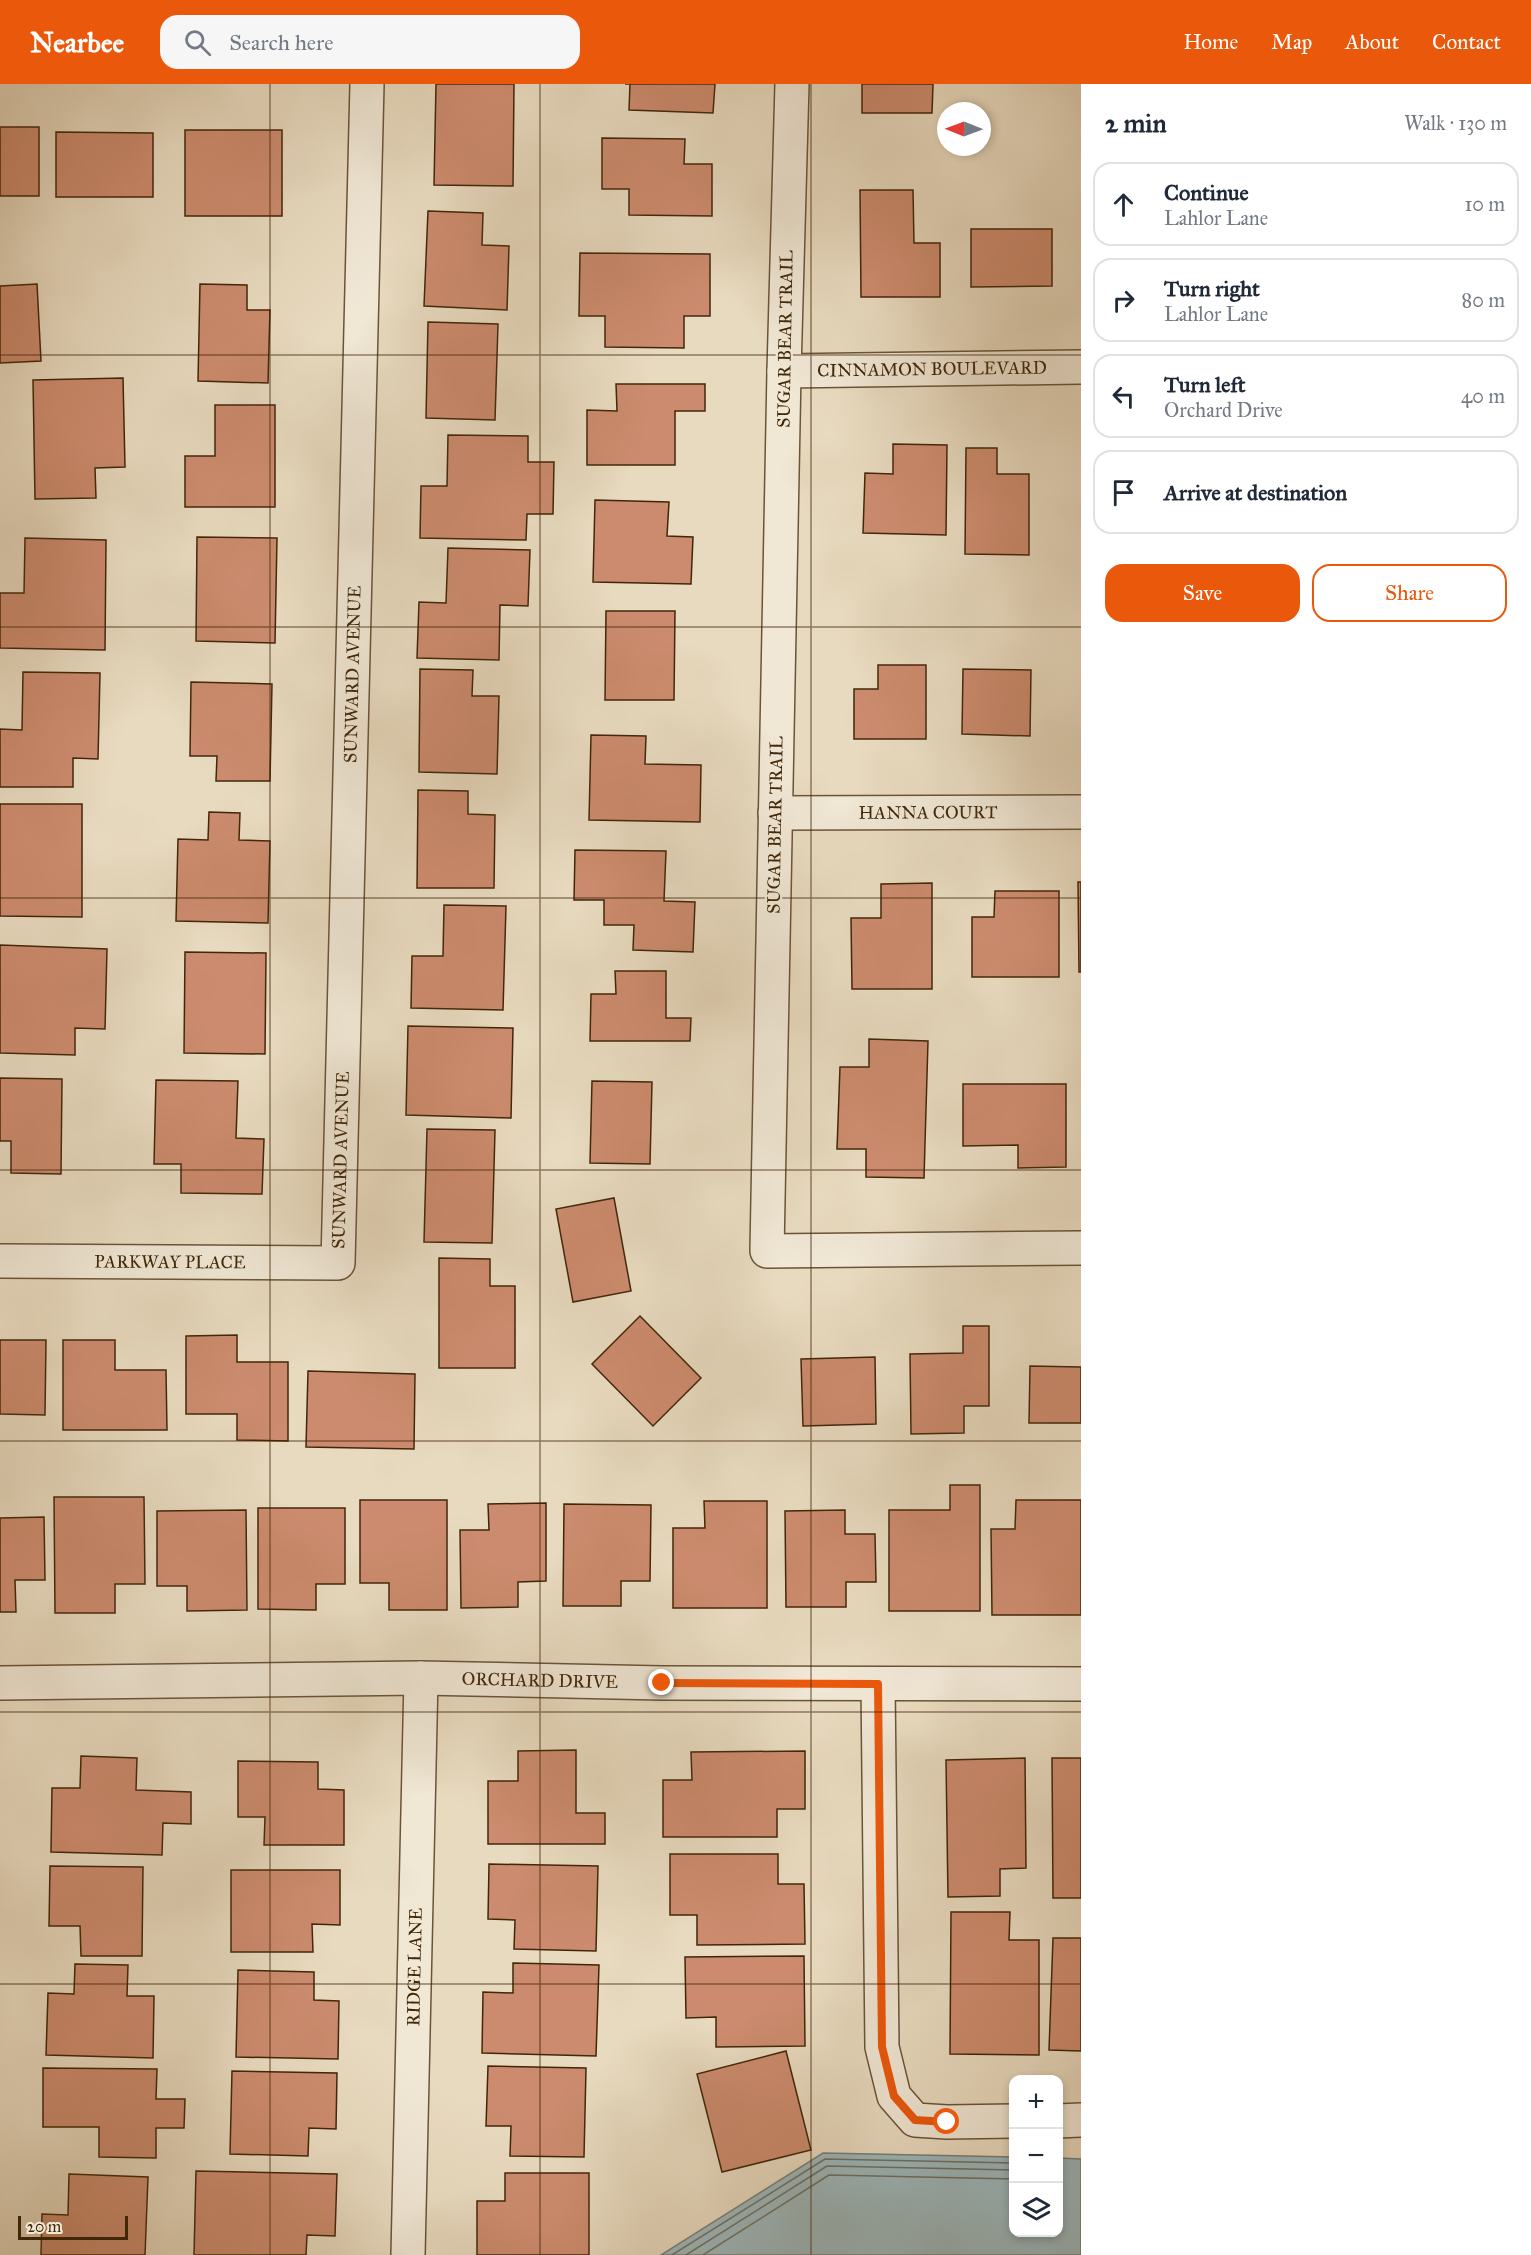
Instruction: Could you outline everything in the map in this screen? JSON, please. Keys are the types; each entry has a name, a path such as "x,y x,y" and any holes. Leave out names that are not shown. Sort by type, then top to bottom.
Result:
{"street":[{"name":"SUNWARD AVENUE","path":"338,1263 367,84"},
{"name":"SUGAR BEAR TRAIL","path":"792,84 784,371 767,1251 1081,1248"},
{"name":"CINNAMON BOULEVARD","path":"784,371 1081,367"},
{"name":"HANNA COURT","path":"775,813 1081,812"},
{"name":"PARKWAY PLACE","path":"0,1261 338,1263"},
{"name":"ORCHARD DRIVE","path":"0,1683 421,1678 673,1683 1081,1684"},
{"name":"RIDGE LANE","path":"408,2255 421,1678"},
{"path":"878,1684 882,2047 894,2096 915,2120 1009,2121"},
{"path":"1063,2121 1081,2120"}],"water":[{"path":"823,2153 1009,2157 1009,2237 1063,2237 1063,2158 1081,2159 1081,2255 661,2255"}],"building":[{"path":"436,84 514,84 513,186 434,185"},
{"path":"630,84 715,84 713,113 629,110"},
{"path":"862,84 933,84 932,113 862,113"},
{"path":"0,127 39,127 39,196 0,196"},
{"path":"185,130 282,130 282,216 185,216"},
{"path":"56,132 153,133 153,197 56,197"},
{"path":"602,138 685,139 684,164 712,164 712,216 629,215 629,189 602,189"},
{"path":"860,190 913,190 914,243 940,243 940,297 861,297"},
{"path":"428,211 483,213 482,245 509,246 507,310 424,306"},
{"path":"971,229 1052,229 1052,286 971,287"},
{"path":"580,253 710,254 710,316 684,316 684,348 605,347 605,316 579,316"},
{"path":"37,284 41,361 0,363 0,286"},
{"path":"200,284 247,285 247,310 270,310 268,383 198,381"},
{"path":"428,322 498,324 495,420 426,418"},
{"path":"123,378 125,467 95,468 96,498 35,499 33,380"},
{"path":"616,384 705,384 705,411 675,411 675,465 587,465 587,410 617,411"},
{"path":"215,405 275,405 275,507 185,507 185,456 215,456"},
{"path":"448,435 528,436 528,462 554,462 553,514 527,514 526,540 420,538 421,486 447,486"},
{"path":"893,444 947,445 946,535 863,533 865,473 893,474"},
{"path":"966,448 997,448 997,474 1029,474 1029,555 965,554"},
{"path":"595,500 669,502 667,536 693,537 691,584 593,582"},
{"path":"197,537 277,538 275,643 196,641"},
{"path":"25,538 106,540 105,650 0,648 0,593 24,593"},
{"path":"448,548 530,550 528,606 500,605 499,660 417,658 419,602 446,603"},
{"path":"606,611 675,611 674,700 605,700"},
{"path":"878,665 926,665 926,739 854,739 854,689 878,689"},
{"path":"420,669 473,670 472,696 499,696 497,774 419,772"},
{"path":"963,669 1031,670 1030,736 962,734"},
{"path":"23,672 100,673 98,759 73,758 73,787 0,787 0,729 22,730"},
{"path":"191,682 272,684 270,781 216,781 217,756 190,756"},
{"path":"591,735 646,736 645,764 701,765 700,822 589,820"},
{"path":"418,790 468,791 468,814 495,815 494,888 417,888"},
{"path":"0,804 82,804 82,917 0,916"},
{"path":"209,812 240,813 239,840 270,841 268,923 176,921 178,839 208,840"},
{"path":"575,850 666,851 664,901 695,902 693,952 633,950 634,925 604,925 604,900 574,900"},
{"path":"1078,882 1081,882 1081,972 1079,972"},
{"path":"932,883 932,989 852,989 851,918 881,918 881,884"},
{"path":"995,891 1059,891 1059,977 972,977 972,917 994,917"},
{"path":"444,905 506,906 503,1010 411,1008 412,956 443,956"},
{"path":"0,945 107,949 105,1029 75,1028 75,1055 0,1053"},
{"path":"185,952 266,953 265,1054 184,1053"},
{"path":"615,971 666,971 666,1018 691,1018 690,1041 590,1041 591,994 616,994"},
{"path":"408,1026 513,1028 511,1118 406,1115"},
{"path":"869,1039 928,1041 924,1178 866,1177 866,1149 837,1149 840,1067 869,1067"},
{"path":"0,1078 62,1079 61,1174 11,1173 11,1141 0,1141"},
{"path":"156,1080 238,1081 236,1138 264,1139 262,1194 181,1193 181,1164 154,1164"},
{"path":"592,1081 652,1082 650,1164 590,1163"},
{"path":"963,1084 1066,1084 1066,1167 1018,1168 1018,1145 963,1146"},
{"path":"427,1129 495,1130 492,1243 424,1242"},
{"path":"614,1198 631,1291 573,1302 556,1209"},
{"path":"439,1258 490,1259 490,1286 515,1286 515,1368 439,1368"},
{"path":"640,1316 701,1378 653,1426 592,1364"},
{"path":"963,1326 989,1326 989,1406 964,1406 964,1433 911,1434 910,1354 963,1353"},
{"path":"237,1335 237,1362 288,1362 288,1441 237,1440 237,1414 186,1414 186,1336"},
{"path":"0,1340 46,1340 45,1415 0,1414"},
{"path":"63,1340 115,1340 115,1370 166,1370 167,1430 63,1430"},
{"path":"875,1357 876,1424 803,1426 801,1359"},
{"path":"1030,1366 1081,1367 1081,1423 1029,1423"},
{"path":"308,1371 415,1374 414,1449 306,1447"},
{"path":"950,1485 980,1485 980,1611 889,1611 889,1510 950,1510"},
{"path":"54,1497 144,1497 145,1584 115,1584 115,1613 55,1613"},
{"path":"360,1500 447,1500 447,1610 389,1610 389,1583 360,1583"},
{"path":"1016,1500 1081,1500 1081,1615 992,1615 991,1529 1015,1529"},
{"path":"704,1501 767,1501 767,1608 673,1608 673,1528 705,1528"},
{"path":"546,1503 546,1581 518,1582 518,1607 461,1608 460,1530 489,1530 488,1504"},
{"path":"564,1504 651,1505 650,1581 621,1581 621,1606 563,1606"},
{"path":"258,1508 345,1508 345,1584 316,1584 316,1610 258,1609"},
{"path":"246,1510 247,1610 187,1611 187,1586 157,1586 157,1511"},
{"path":"845,1510 845,1534 875,1534 876,1582 846,1582 846,1607 786,1607 785,1511"},
{"path":"44,1517 45,1580 15,1580 16,1612 0,1612 0,1518"},
{"path":"576,1750 576,1813 605,1813 605,1844 488,1844 488,1781 518,1781 518,1751"},
{"path":"805,1751 805,1809 777,1809 777,1837 663,1837 663,1780 692,1780 691,1752"},
{"path":"81,1756 137,1758 136,1790 191,1792 191,1824 163,1823 162,1855 51,1852 52,1788 80,1788"},
{"path":"1025,1758 1026,1868 1000,1869 1000,1896 948,1897 946,1760"},
{"path":"1052,1758 1081,1758 1081,1898 1053,1898"},
{"path":"238,1761 318,1762 318,1789 344,1790 344,1845 264,1845 265,1817 238,1817"},
{"path":"670,1854 778,1854 778,1884 804,1884 805,1944 697,1945 697,1915 670,1915"},
{"path":"489,1864 598,1866 596,1951 514,1949 515,1920 488,1919"},
{"path":"50,1866 143,1867 142,1956 81,1956 80,1926 49,1926"},
{"path":"231,1870 340,1870 340,1925 312,1924 313,1952 231,1952"},
{"path":"951,1912 1010,1912 1009,1940 1039,1940 1039,2055 950,2054"},
{"path":"1053,1938 1081,1938 1081,2051 1049,2050"},
{"path":"804,1956 805,2046 716,2047 716,2017 686,2018 685,1957"},
{"path":"513,1963 599,1965 596,2056 482,2053 483,1992 513,1993"},
{"path":"75,1964 128,1965 127,1996 154,1996 153,2058 46,2055 48,1993 74,1994"},
{"path":"238,1970 314,1972 314,2000 339,2001 338,2059 236,2057"},
{"path":"786,2051 811,2150 722,2172 697,2074"},
{"path":"488,2066 586,2068 584,2157 510,2156 511,2126 486,2126"},
{"path":"43,2068 157,2069 156,2099 185,2099 184,2128 156,2128 156,2158 99,2157 99,2127 43,2127"},
{"path":"232,2071 337,2073 336,2129 309,2128 308,2156 230,2154"},
{"path":"196,2171 337,2174 335,2236 307,2235 306,2255 194,2255"},
{"path":"505,2173 589,2173 589,2255 477,2255 477,2201 505,2201"},
{"path":"69,2174 148,2177 145,2255 41,2255 42,2214 68,2215"}],"route":[{"path":"662,1683 878,1684 882,2047 894,2096 915,2120 947,2122"}]}
